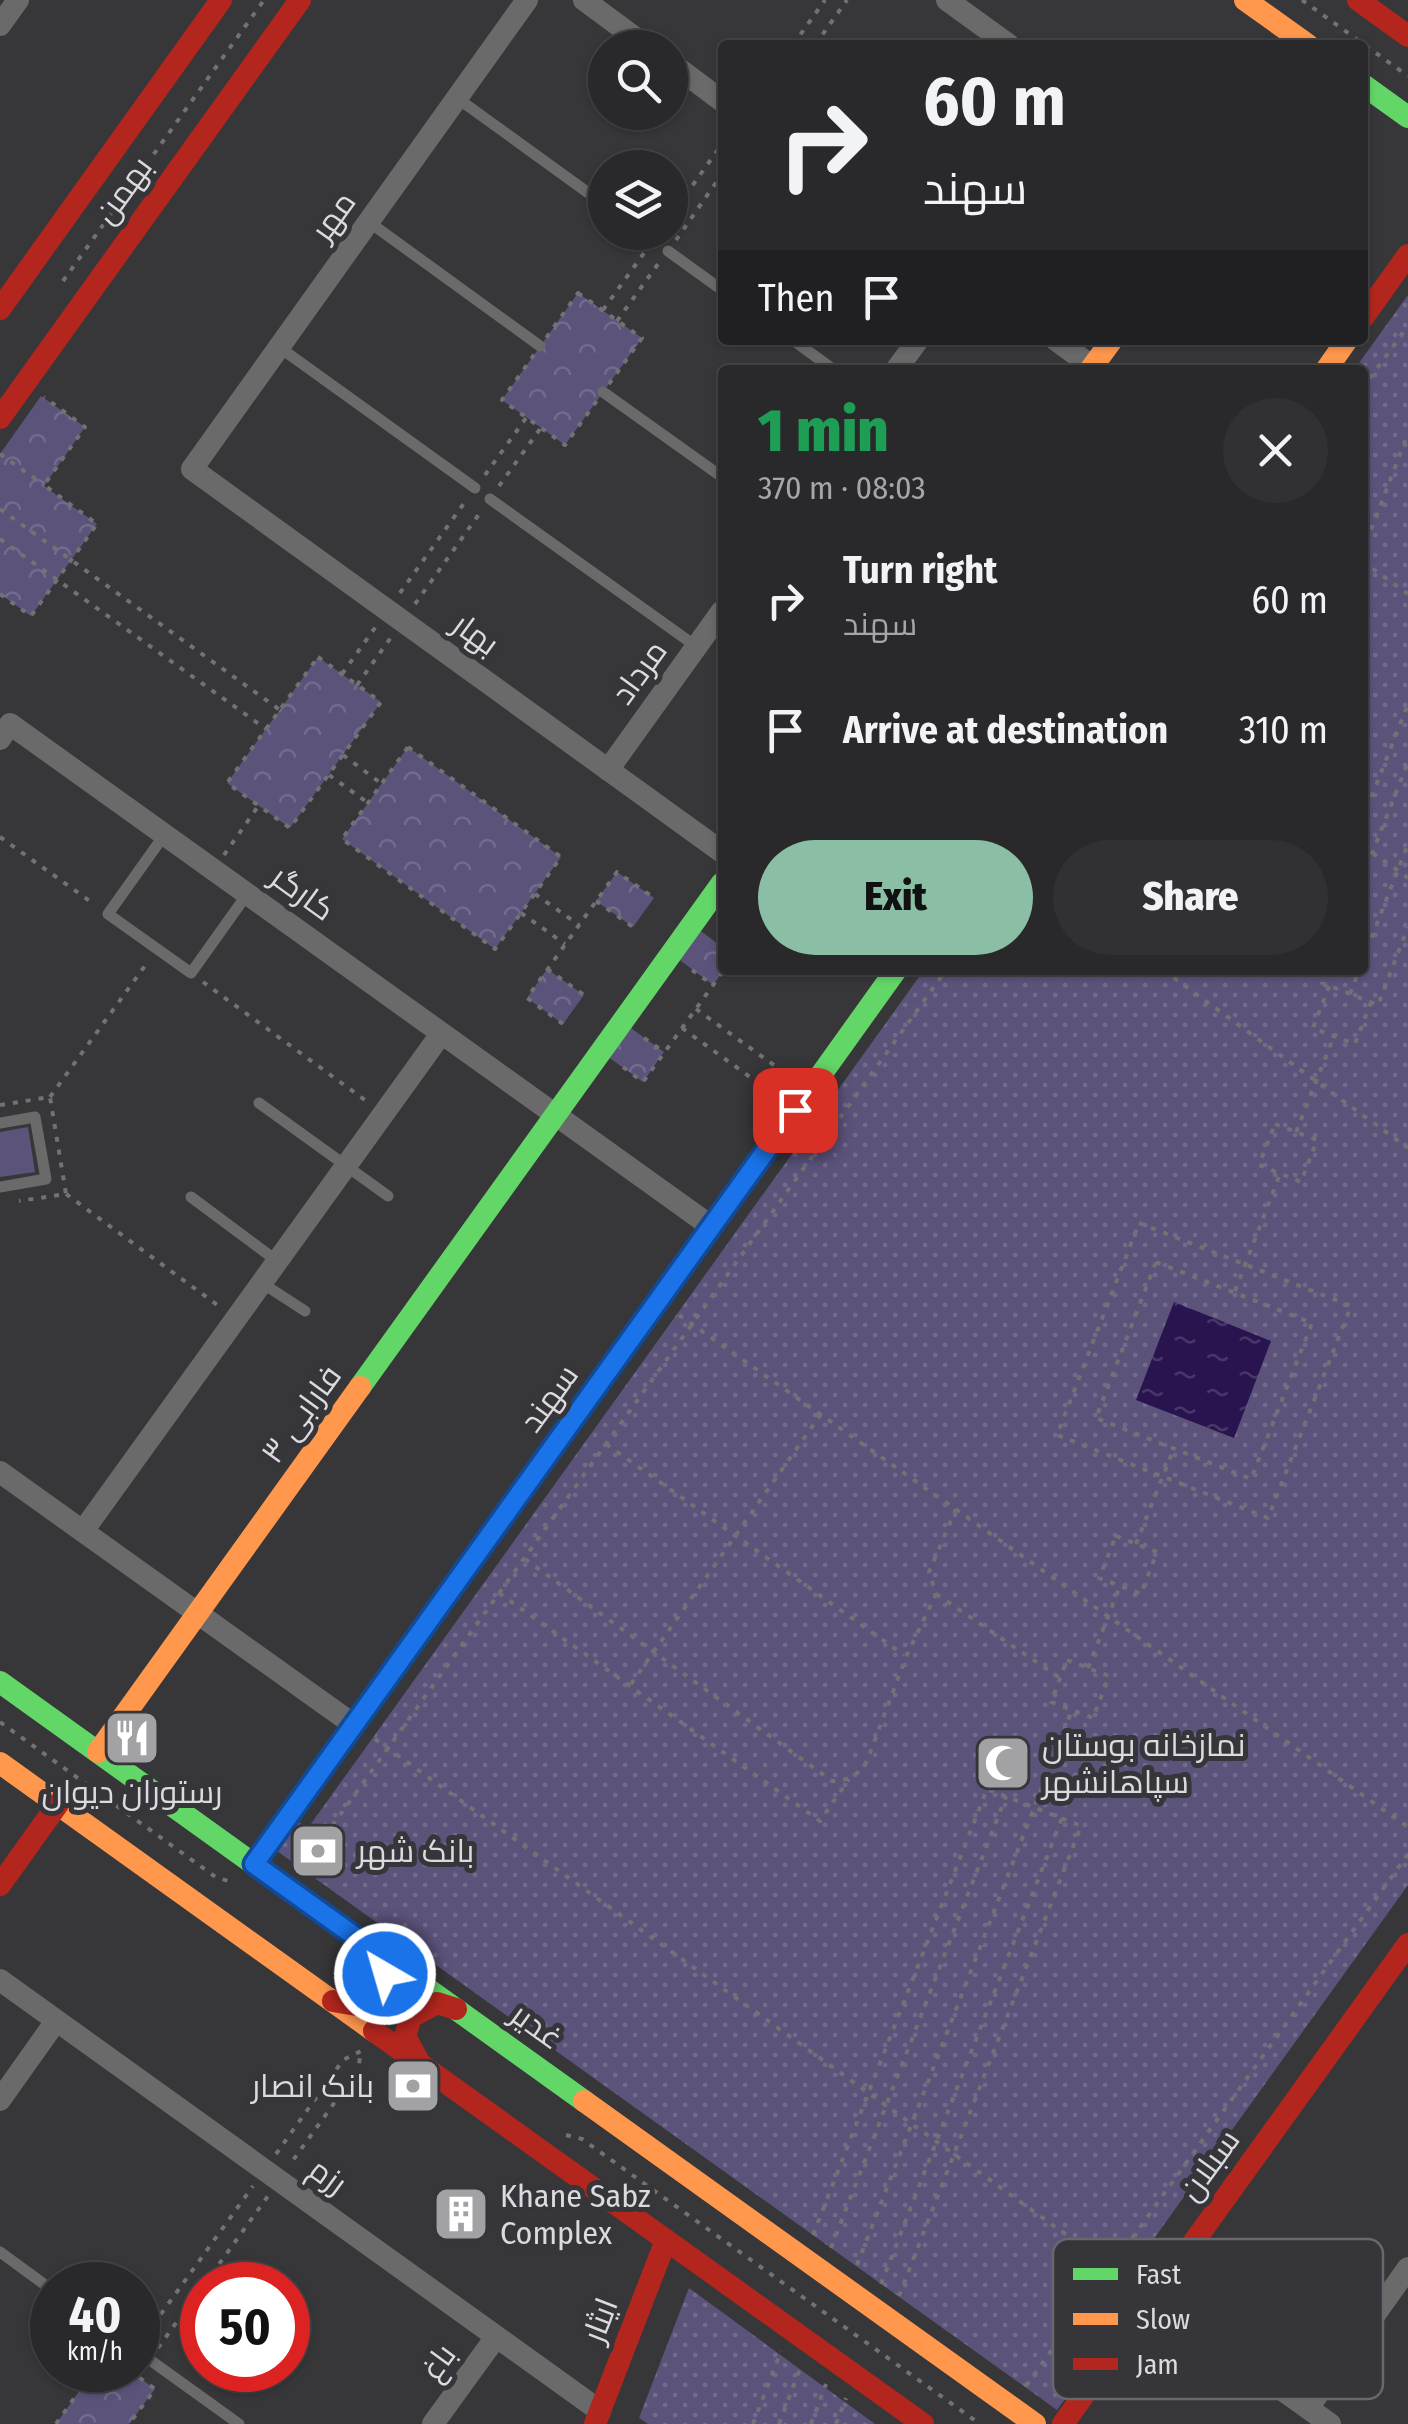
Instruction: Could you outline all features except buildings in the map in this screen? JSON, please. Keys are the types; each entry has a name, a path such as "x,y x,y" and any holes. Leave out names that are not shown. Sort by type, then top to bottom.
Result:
{"main road":[{"name":"بهمن","path":"0,309 222,0"},
{"name":"بهمن","path":"0,418 300,0"},
{"path":"1246,0 1301,40"},
{"path":"1358,0 1408,36"},
{"path":"1368,88 1408,117"},
{"path":"1368,311 1408,256"},
{"name":"فارابی ۳","path":"98,1752 718,888"},
{"name":"سهند","path":"254,1864 889,975"},
{"name":"غدیر","path":"0,1682 1036,2424"},
{"path":"0,1762 923,2424"},
{"path":"0,1885 58,1804"},
{"name":"سبلان","path":"1196,2239 1408,1944"},
{"path":"333,2001 362,2006 378,1994 385,1974 371,1948"},
{"path":"418,2062 405,2036 410,2016 437,2003 456,2009"},
{"name":"ایثار","path":"601,2417 666,2240"},
{"name":"سبلان","path":"1063,2424 1081,2399"}],"street":[{"path":"0,26 18,0"},
{"name":"مهر","path":"192,469 527,0"},
{"path":"584,0 625,30"},
{"path":"947,0 1003,40"},
{"path":"688,75 718,97"},
{"path":"1062,345 1088,365"},
{"name":"بهار","path":"192,469 718,849"},
{"name":"مرداد","path":"608,770 718,618"},
{"name":"کارگر","path":"5,731 165,834 712,1227"},
{"path":"83,1532 441,1034"},
{"path":"0,1472 354,1725"},
{"name":"رزم","path":"0,1980 601,2417"},
{"path":"0,2100 56,2020"},
{"path":"1383,2303 1408,2268"},
{"name":"باغ","path":"433,2424 496,2337"},
{"path":"1281,2399 1302,2416 1330,2424"}],"lane":[{"path":"457,98 588,193"},
{"path":"368,222 540,346"},
{"path":"668,250 718,287"},
{"path":"799,345 827,365"},
{"path":"280,347 476,488"},
{"path":"604,392 718,474"},
{"path":"490,499 697,647"},
{"path":"165,834 108,914 190,973 248,893"},
{"path":"259,1103 388,1196"},
{"path":"0,1123 36,1117 46,1179 0,1186"},
{"path":"191,1198 277,1262"},
{"path":"262,1282 305,1312"},
{"path":"0,2252 30,2274"},
{"path":"160,2367 239,2424"}],"path":[{"path":"57,290 264,0"},
{"path":"797,40 825,0"},
{"path":"819,40 848,0"},
{"path":"1302,0 1358,40"},
{"path":"1368,47 1408,76"},
{"path":"688,192 718,150"},
{"path":"617,321 603,310 639,250"},
{"path":"1368,381 1408,326"},
{"path":"41,396 85,427 44,486"},
{"path":"342,674 395,616 490,499 541,428 526,417 395,616 357,685"},
{"path":"1368,542 1408,433"},
{"path":"0,454 97,524 31,616 0,594"},
{"path":"0,509 280,710"},
{"path":"0,538 266,730"},
{"path":"1368,563 1408,594"},
{"path":"318,657 342,674 381,702 290,828 227,783 318,657"},
{"path":"1368,806 1408,704"},
{"path":"408,747 561,857 495,950 342,839 382,784 408,747"},
{"path":"343,756 382,784"},
{"path":"1368,864 1408,762"},
{"path":"329,775 368,803"},
{"path":"214,869 259,806"},
{"path":"0,838 108,914"},
{"path":"1368,947 1408,844"},
{"path":"1368,849 1408,878"},
{"path":"563,1024 527,998 596,901 618,872 654,898"},
{"path":"535,894 579,925"},
{"path":"596,901 633,927"},
{"path":"521,913 565,944"},
{"path":"1325,975 1322,983 1378,1005 1408,927"},
{"path":"50,1097 157,949"},
{"path":"689,967 713,984"},
{"path":"548,968 584,995"},
{"path":"190,973 384,1114"},
{"path":"619,1064 644,1082 720,975"},
{"path":"302,1868 942,975"},
{"path":"1170,975 1408,1148"},
{"path":"1350,994 1357,975"},
{"path":"1329,986 1313,1028 1354,1044 1371,1002"},
{"path":"696,1009 802,1100"},
{"path":"682,1028 802,1100"},
{"path":"640,1035 664,1052"},
{"path":"1296,1132 1334,1036"},
{"path":"1275,1124 1317,1140 1301,1182 1280,1174 1259,1166 1275,1124"},
{"path":"1234,1292 1280,1174"},
{"path":"66,1194 236,1319"},
{"path":"1139,1223 1351,1306 1268,1518 1163,1476 1057,1434 1139,1223"},
{"path":"1156,1262 1312,1323 1252,1479 1174,1448 1096,1418 1156,1262"},
{"path":"658,1301 1408,1827"},
{"path":"630,1686 821,1414"},
{"path":"606,1444 906,1656"},
{"path":"1136,1544 1174,1448"},
{"path":"956,1509 929,1572 936,1594 1060,1678"},
{"path":"1116,1536 1136,1544 1157,1552 1141,1594 1099,1578 1116,1536"},
{"path":"524,1558 832,1781 850,1778"},
{"path":"1088,1668 1120,1586"},
{"path":"499,1593 820,1821 867,1761 906,1656 936,1594"},
{"path":"1067,1660 1088,1668 1109,1676 1093,1718 1051,1702 1067,1660"},
{"path":"856,2266 1072,1710"},
{"path":"0,1722 217,1878 248,1892"},
{"path":"354,1725 1072,2239"},
{"path":"814,2235 987,1789 1082,1826 899,2296"},
{"path":"831,2248 1006,1796"},
{"path":"881,2284 1062,1818"},
{"path":"1131,2239 1408,1854"},
{"path":"566,2136 582,2139 980,2424"},
{"path":"160,2346 180,2318"},
{"path":"1025,2387 1053,2348"},
{"path":"753,2424 781,2352"},
{"path":"779,2424 801,2366"},
{"path":"811,2424 826,2384"},
{"path":"56,2424 79,2392"},
{"path":"129,2424 153,2392"},
{"path":"836,2424 846,2398"}],"green space":[{"path":"578,293 642,338 565,445 502,400"},
{"path":"1408,295 1408,1885 1154,2239 1053,2239 1053,2399 1065,2399 1057,2410 270,1846 291,1817 308,1828 920,975 1368,975 1368,365 1358,365"},
{"path":"41,396 85,427 44,486 97,524 31,616 0,594 0,454"},
{"path":"318,657 381,702 290,828 227,783"},
{"path":"408,747 561,857 495,949 342,839"},
{"path":"617,872 654,898 633,927 596,901"},
{"path":"698,929 718,944 720,975 713,985 677,958"},
{"path":"547,969 584,995 563,1024 527,998"},
{"path":"628,1026 664,1052 643,1082 607,1056"},
{"path":"28,1127 35,1172 0,1177 0,1132"},
{"path":"689,2288 875,2424 648,2424 639,2418"},
{"path":"79,2392 153,2392 129,2424 56,2424"}],"water":[{"path":"1174,1302 1271,1341 1234,1438 1136,1400"}],"traffic: fast":[{"path":"1368,88 1408,117"},
{"path":"360,1387 718,889"},
{"path":"709,1231 892,975"},
{"path":"0,1682 584,2101"}],"traffic: slow":[{"path":"1245,0 1301,40"},
{"path":"1094,365 1108,345"},
{"path":"1330,365 1344,345"},
{"path":"254,1864 709,1231"},
{"path":"98,1752 360,1387"},
{"path":"0,1763 374,2031"},
{"path":"584,2101 1035,2424"}],"traffic: jam":[{"path":"0,309 221,0"},
{"path":"0,418 300,0"},
{"path":"1358,0 1408,36"},
{"path":"1368,311 1408,255"},
{"path":"0,1885 58,1804"},
{"path":"1196,2239 1408,1944"},
{"path":"333,2001 362,2006 378,1993 385,1974 371,1948"},
{"path":"419,2062 405,2036 411,2017 437,2003 456,2009"},
{"path":"374,2031 923,2424"},
{"path":"595,2424 666,2240"},
{"path":"1063,2424 1081,2399"}],"place":[{"name":"رستوران دیوان","path":"132,1738"},
{"name":"نمازخانه بوستان سپاهانشهر","path":"1003,1763"},
{"name":"بانک شهر","path":"318,1851"},
{"name":"بانک انصار","path":"413,2086"},
{"name":"Khane Sabz Complex","path":"461,2214"}],"route":[{"path":"385,1974 371,1948 254,1864 795,1110"}]}
